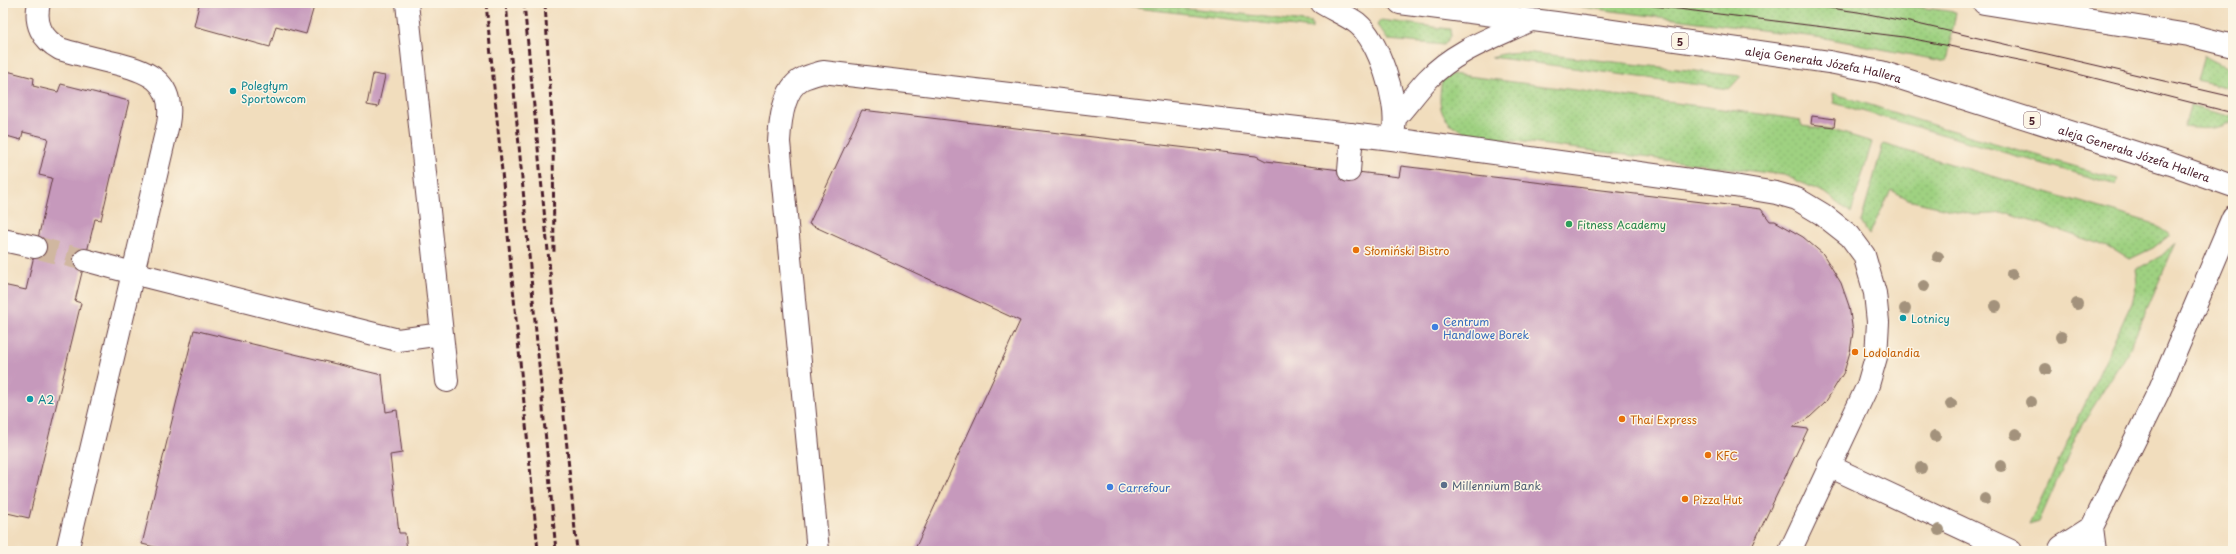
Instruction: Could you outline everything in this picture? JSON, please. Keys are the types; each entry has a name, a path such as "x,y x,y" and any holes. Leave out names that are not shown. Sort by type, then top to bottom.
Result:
{"main road":[{"path":"38,3 36,12 38,24 42,34 50,44 60,49 147,72 164,89 169,100 170,112 67,551"},
{"path":"407,3 447,381"},
{"path":"1322,3 1358,24 1370,38 1384,65 1394,128"},
{"name":"aleja Generała Józefa Hallera","path":"1400,3 1821,61 1881,72 2170,164 2233,186"},
{"path":"1984,3 2189,35 2233,46"},
{"path":"1394,128 1427,80 1451,60 1465,50 1531,20"},
{"path":"818,551 780,142 781,116 788,97 800,80 823,72 1352,134 1394,128 1776,193 1797,199 1822,214 1850,236 1864,255 1875,293 1878,322 1876,357 1868,384 1790,551"},
{"path":"1349,171 1352,134"},
{"path":"2059,551 2061,547 2092,527 2159,391 2233,217"},
{"path":"3,240 35,248"},
{"path":"85,260 398,340 442,334"},
{"path":"1829,466 2011,551"},
{"path":"2092,527 2095,551"}],"green space":[{"path":"1095,3 1122,3 1177,7 1231,13 1312,23 1312,29"},
{"path":"1550,3 1887,3 1956,12 1947,62 1831,39"},
{"path":"1381,20 1450,29 1451,36 1444,45 1388,40 1377,25"},
{"path":"1521,52 1741,76 1729,89 1491,57 1507,53"},
{"path":"2204,56 2226,67 2232,73 2233,89 2197,80"},
{"path":"1452,74 1776,116 1800,120 1802,126 1836,131 1872,142 1851,213 1827,194 1784,175 1476,136 1457,128 1450,123 1442,110 1440,92 1442,81"},
{"path":"1833,93 1936,126 2118,179 2116,185 1834,103"},
{"path":"2190,106 2233,117 2233,120 2228,124 2216,128 2203,129 2184,127"},
{"path":"1883,144 2152,223 2170,235 2153,248 2130,259 2114,249 2008,213 1974,215 1912,201 1891,190 1869,235 1861,222"},
{"path":"2176,242 2130,348 2080,428 2039,522 2029,525 2132,302 2137,283 2135,270 2161,256"}],"building":[{"path":"193,3 315,3 306,34 276,26 270,47 194,26 199,5"},
{"path":"3,70 34,78 33,86 58,92 61,84 129,101 101,220 95,219 75,301 81,303 29,518 3,512 3,285 26,290 52,178 39,175 48,138 23,132 21,140 3,135"},
{"path":"373,74 385,76 378,107 367,105"},
{"name":"Centrum Handlowe Borek","path":"862,110 1256,156 1266,161 1399,177 1401,166 1761,209 1770,221 1775,221 1803,237 1823,254 1841,283 1849,306 1853,332 1850,352 1844,372 1825,403 1810,417 1793,427 1808,429 1750,551 914,551 1020,321 809,224"},
{"path":"1812,116 1835,119 1834,127 1811,124"},
{"path":"194,330 382,375 386,412 397,410 402,453 390,455 399,533 405,533 407,551 171,551 142,544"}],"tunnel":[{"path":"35,247 85,260"}],"tram line":[{"path":"1630,3 1904,37 2034,63 2233,113"},
{"path":"1795,3 1858,12 1909,22 2233,97"}],"railway":[{"path":"486,3 538,551"},
{"path":"506,3 556,551"},
{"path":"524,3 577,551"},
{"path":"545,3 553,137 554,254"}],"place":[{"name":"Poległym Sportowcom","path":"233,91"},
{"name":"Fitness Academy","path":"1569,224"},
{"name":"Słomiński Bistro","path":"1356,250"},
{"name":"Lotnicy","path":"1903,318"},
{"name":"Centrum Handlowe Borek","path":"1435,327"},
{"name":"Lodolandia","path":"1855,352"},
{"name":"A2","path":"30,399"},
{"name":"Thai Express","path":"1622,419"},
{"name":"KFC","path":"1708,455"},
{"name":"Millennium Bank","path":"1444,485"},
{"name":"Carrefour","path":"1110,487"},
{"name":"Pizza Hut","path":"1685,499"}]}
